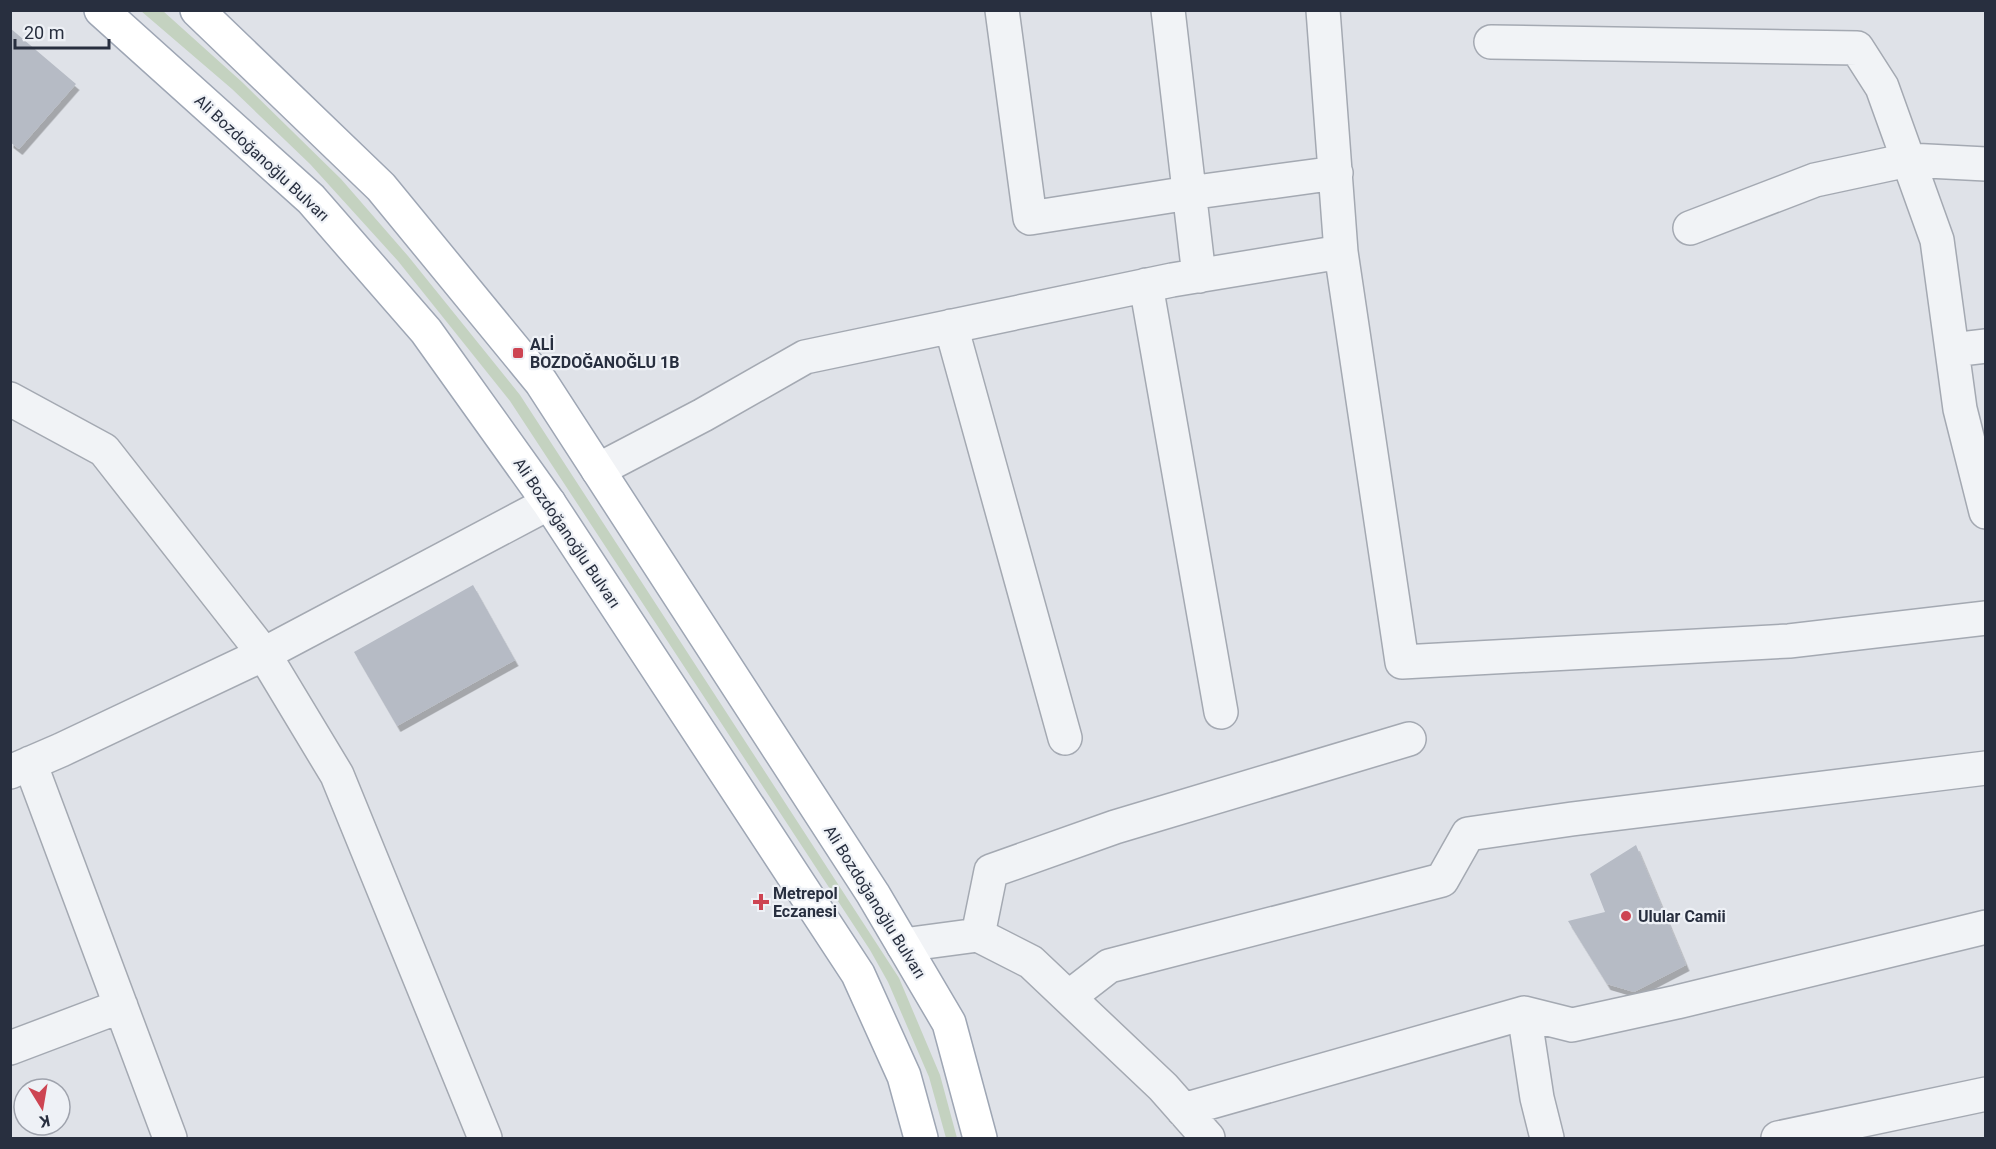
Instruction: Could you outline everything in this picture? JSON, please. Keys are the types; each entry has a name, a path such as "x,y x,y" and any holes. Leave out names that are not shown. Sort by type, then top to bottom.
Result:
{"main road":[{"name":"Ali Bozdoğanoğlu Bulvarı","path":"100,10 311,199 426,331 549,503 858,974 904,1076 921,1138"},
{"name":"Ali Bozdoğanoğlu Bulvarı","path":"197,10 381,187 541,382 873,894 949,1023 980,1138"}],"street":[{"path":"1002,10 1030,218 1336,173"},
{"path":"1168,10 1199,276"},
{"path":"1323,10 1341,252 1402,662 1789,641 1986,618"},
{"path":"1491,42 1857,48 1882,87 1937,240 1960,409 1986,512"},
{"path":"1690,228 1815,180 1908,160 1986,164"},
{"path":"598,470 703,415 805,357 1146,285 1341,252"},
{"path":"1146,285 1221,712"},
{"path":"951,326 1065,738"},
{"path":"1952,350 1986,346"},
{"path":"10,399 104,450 264,654 337,775 485,1138"},
{"path":"170,1138 121,1006 20,767 264,654 549,503"},
{"path":"978,935 991,871 1115,827 1408,739"},
{"path":"1069,997 1109,966 1442,880 1468,834 1584,817 1986,768"},
{"path":"1183,1110 1524,1013 1572,1025 1677,1002 1986,927"},
{"path":"903,945 978,935 1031,962 1164,1088 1208,1138"},
{"path":"10,1048 121,1006"},
{"path":"1524,1013 1537,1098 1547,1138"},
{"path":"1778,1138 1986,1094"}],"green space":[{"path":"141,11 163,11 242,82 341,179 408,256 520,395 899,978 940,1075 957,1138 946,1138 929,1077 888,982 870,950 510,401 398,261 310,164 232,89"}],"building":[{"path":"10,28 76,84 19,149 10,142"},
{"path":"473,585 515,660 397,726 354,652"},
{"name":"Ulular Camii","path":"1636,845 1686,965 1634,992 1607,984 1568,921 1605,912 1590,874"}],"place":[{"name":"ALİ BOZDOĞANOĞLU 1B","path":"518,353"},
{"name":"Metrepol Eczanesi","path":"761,902"},
{"name":"Ulular Camii","path":"1626,916"}]}
